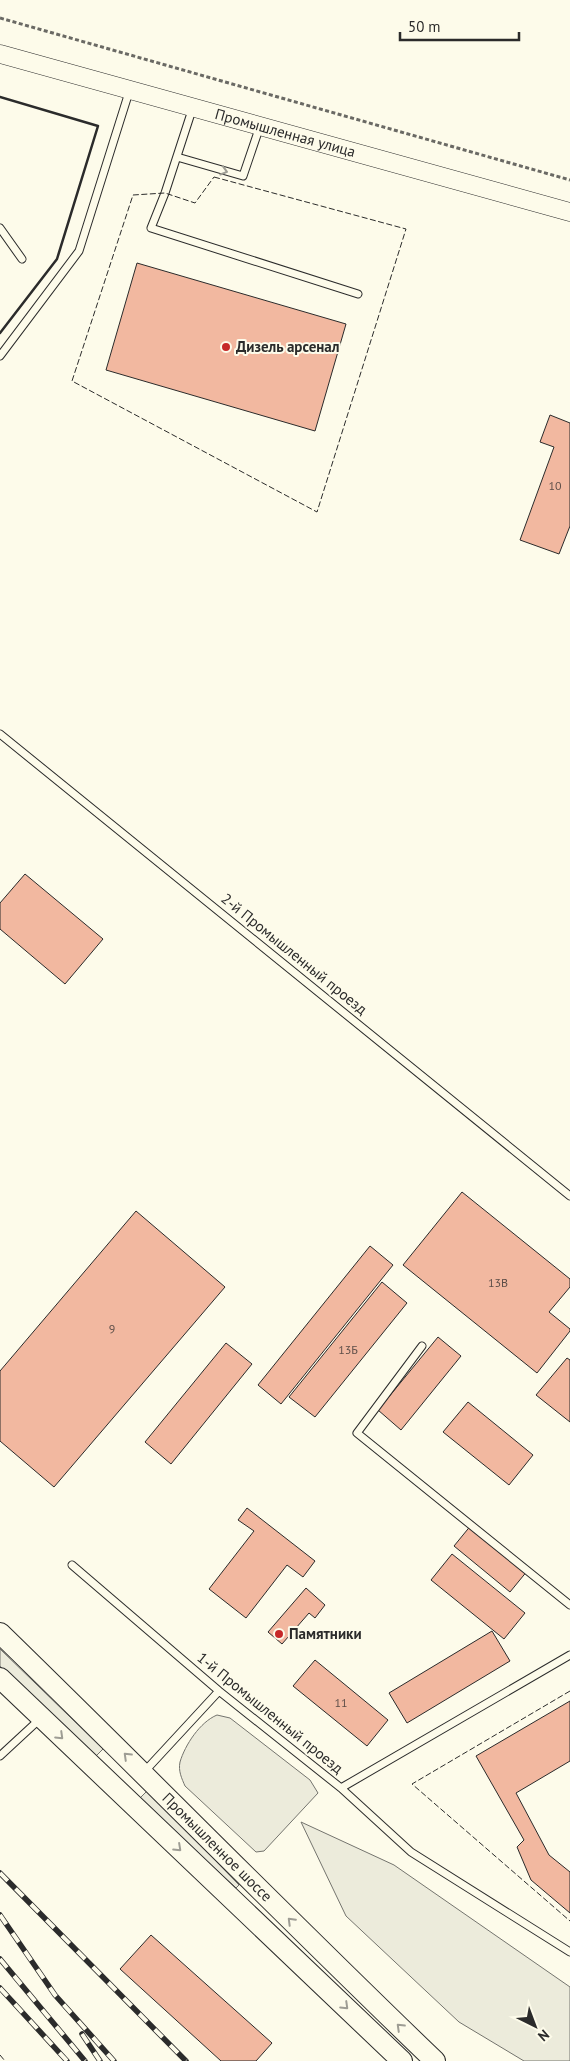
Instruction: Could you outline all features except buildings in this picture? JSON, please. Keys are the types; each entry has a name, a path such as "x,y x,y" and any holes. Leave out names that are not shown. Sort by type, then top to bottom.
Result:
{"main road":[{"name":"Промышленное шоссе","path":"0,1633 144,1772 325,1955 435,2061"},
{"name":"Промышленное шоссе","path":"0,1678 402,2061"},
{"path":"121,1795 144,1772"}],"street":[{"name":"Промышленная улица","path":"0,54 570,212"}],"lane":[{"path":"0,356 79,251 130,89"},
{"path":"193,106 151,228 358,294"},
{"path":"177,157 243,176 260,125"},
{"path":"0,228 22,259"},
{"name":"2-й Промышленный проезд","path":"0,734 570,1196"},
{"path":"422,1346 357,1433 570,1605"},
{"name":"1-й Промышленный проезд","path":"72,1565 220,1691 341,1788 570,1655"},
{"path":"144,1772 220,1691"},
{"path":"0,1756 41,1718"},
{"path":"341,1788 411,1852 570,1952"}],"path":[{"path":"0,18 570,180"}],"shaded area":[{"path":"0,1649 103,1749 94,1758 0,1666"},
{"path":"217,1715 230,1718 310,1780 318,1793 264,1851 256,1852 185,1786 182,1778 180,1762 189,1742 199,1728"},
{"path":"148,1790 239,1885 236,1888 139,1799"},
{"path":"301,1822 394,1865 570,1987 570,2061 524,2061 459,2022 346,1916"}],"railway":[{"path":"0,1873 186,2061"},
{"path":"0,1915 55,1995 114,2061"},
{"path":"0,1959 85,2061"},
{"path":"0,1988 67,2061"},
{"path":"82,2034 100,2061"}],"fence":[{"path":"214,177 406,229 317,512 72,381 133,195 165,193 195,203 214,177"},
{"path":"570,1691 412,1784 570,1921"},
{"path":"0,2055 5,2061"}],"wall":[{"path":"0,97 98,126 57,259 0,333"}],"place":[{"name":"Дизель арсенал","path":"226,347"},
{"name":"Памятники","path":"279,1634"}]}
